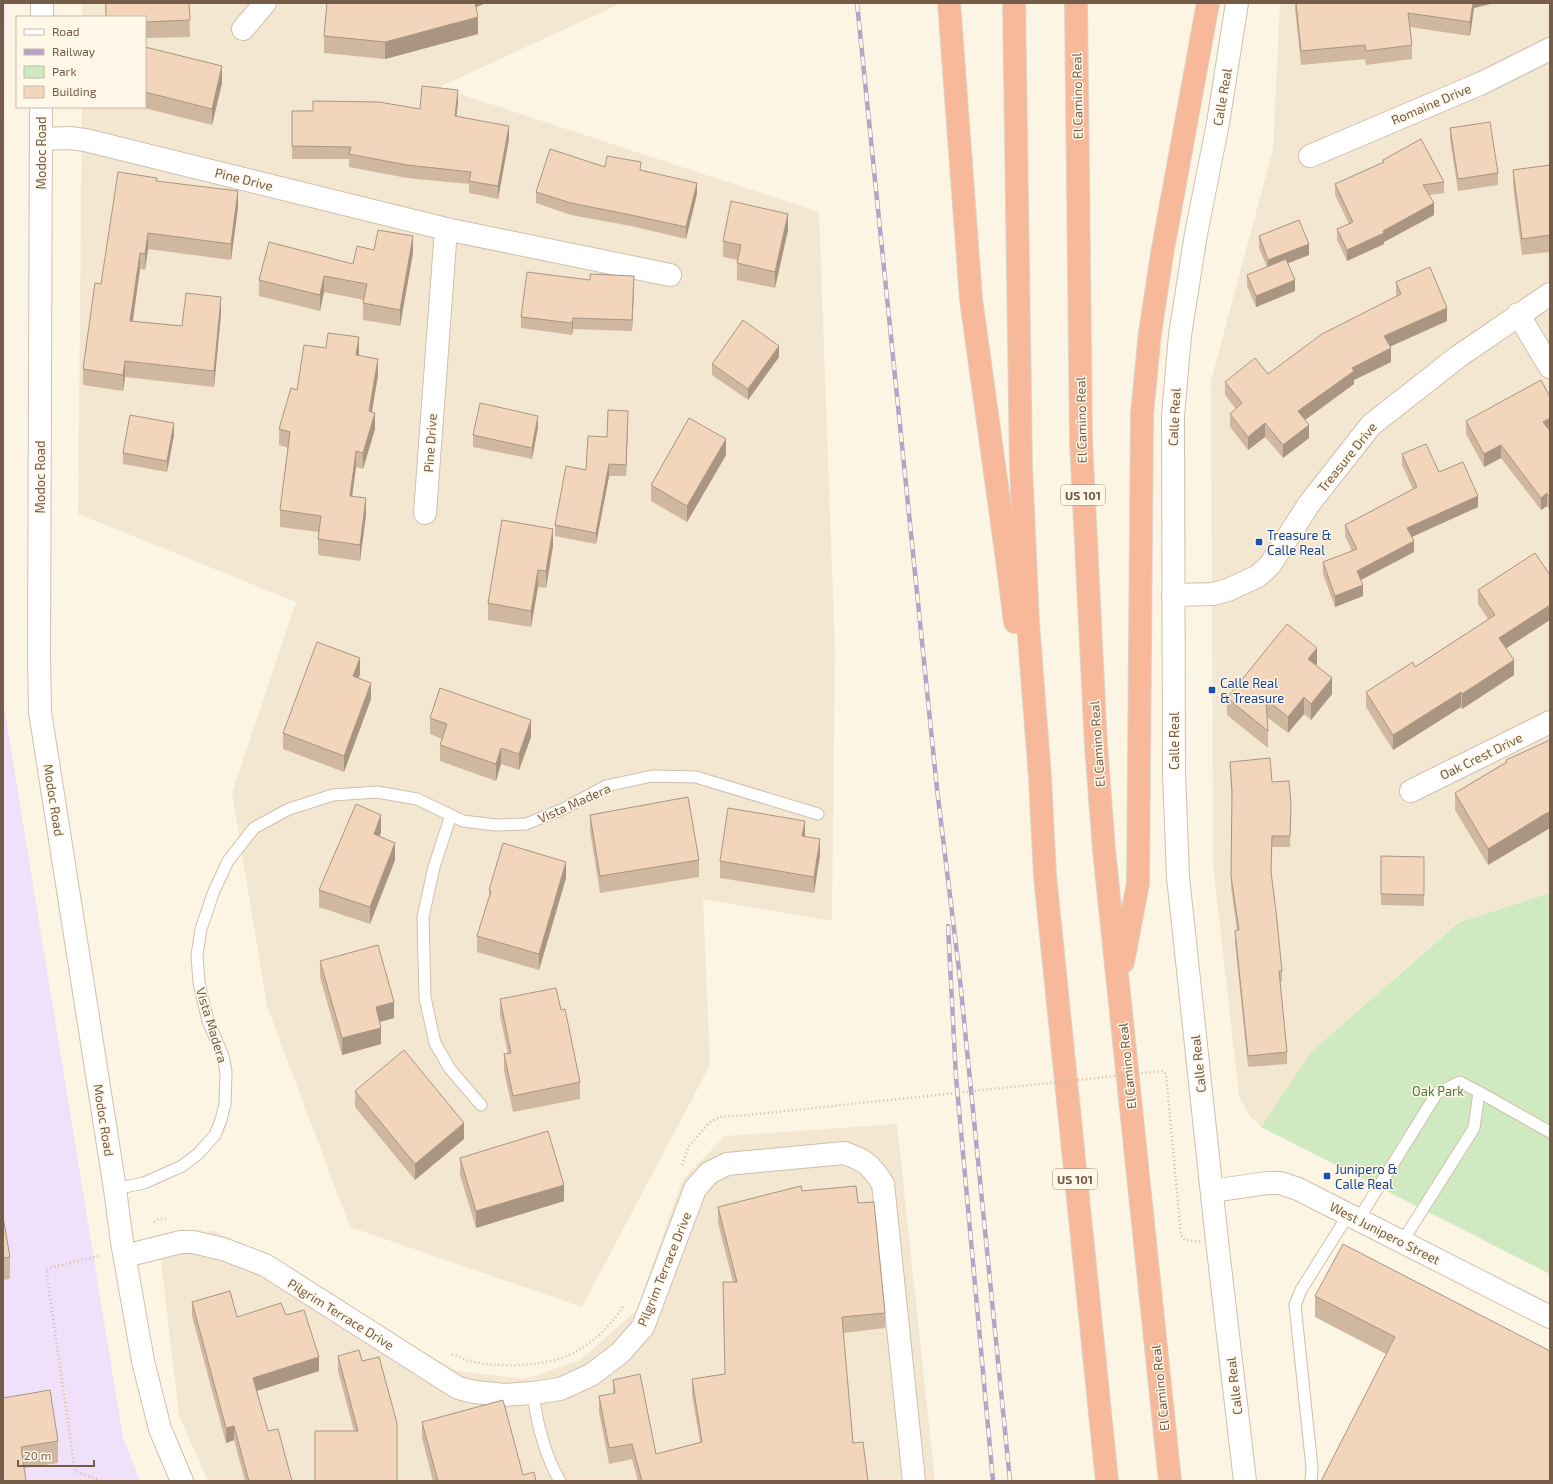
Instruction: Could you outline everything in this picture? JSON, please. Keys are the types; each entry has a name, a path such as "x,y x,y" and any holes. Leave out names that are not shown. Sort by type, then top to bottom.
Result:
{"highway":[{"path":"949,3 971,299 1007,559 1045,876"},
{"name":"US 101","path":"1014,3 1021,468 1028,623 1040,778 1045,876 1107,1481"},
{"name":"El Camino Real","path":"1076,3 1081,441 1096,745 1104,850 1170,1481"},
{"path":"1119,985 1138,882 1142,414 1150,333 1162,254 1208,3"}],"street":[{"path":"42,3 42,16"},
{"path":"243,29 265,3"},
{"name":"Calle Real","path":"1237,3 1218,122 1196,234 1180,335 1173,416 1173,595 1174,773 1178,876 1245,1481"},
{"name":"Romaine Drive","path":"1310,156 1482,83 1550,49"},
{"name":"Modoc Road","path":"41,108 40,712 125,1256 143,1361 160,1429 182,1481"},
{"name":"Pine Drive","path":"41,139 70,138 85,140 446,229 670,275"},
{"name":"Pine Drive","path":"425,513 446,229"},
{"name":"Treasure Drive","path":"1173,595 1213,594 1228,590 1244,584 1266,569 1309,504 1371,424 1459,356 1518,314 1550,294"},
{"path":"1518,314 1550,367"},
{"name":"Oak Crest Drive","path":"1411,791 1550,722"},
{"name":"Pilgrim Terrace Drive","path":"125,1256 181,1242 193,1242 223,1249 265,1265 458,1388 475,1392 504,1395 533,1393 560,1389 591,1375 620,1353 643,1327 695,1189 709,1173 727,1164 844,1153 861,1159 875,1170 883,1184 914,1481"},
{"name":"West Junipero Street","path":"1212,1191 1260,1184 1280,1183 1298,1189 1550,1317"}],"lane":[{"name":"Vista Madera","path":"115,1189 144,1183 182,1166 198,1154 215,1135 226,1104 226,1072 223,1056 208,1020 199,983 197,955 201,929 214,891 228,861 254,828 289,809 333,795 377,792 417,799 463,821 496,825 526,824 563,809 606,786 652,776 696,777 818,814"},
{"path":"451,815 434,867 423,917 425,998 435,1043 450,1069 481,1105"},
{"path":"1311,1481 1312,1468 1294,1305 1301,1290 1353,1217 1436,1093 1460,1082 1550,1132"},
{"path":"1402,1242 1474,1128 1479,1092"},
{"path":"533,1393 538,1427 555,1473 560,1481"}],"path":[{"path":"681,1167 689,1146 708,1123 719,1117 1163,1071 1166,1074 1181,1235 1185,1240 1203,1242"},
{"path":"153,1223 159,1219 167,1220"},
{"path":"98,1256 46,1269 75,1471 101,1481"},
{"path":"450,1353 469,1361 502,1365 532,1364 561,1358 574,1353 596,1338 623,1308 626,1301"}],"shaded area":[{"path":"3,3 5,3 3,379"},
{"path":"83,3 622,3 439,87 819,212 835,650 832,921 703,899 710,1065 582,1307 350,1227 267,1006 232,793 296,602 78,514 82,108 146,108 146,16 82,16"},
{"path":"1280,3 1550,3 1550,893 1458,922 1311,1052 1261,1127 1250,1116 1239,1096 1213,864 1211,381 1273,149"},
{"path":"3,700 123,1438 140,1481 3,1481"},
{"path":"897,1124 935,1481 208,1481 179,1416 158,1235 215,1231 457,1371 525,1379 580,1360 636,1311 683,1179 725,1136"}],"green space":[{"name":"Oak Park","path":"1550,893 1550,1274 1261,1127 1311,1052 1459,922"}],"building":[{"path":"106,3 189,3 190,20 146,22 146,16 106,16"},
{"path":"327,3 475,3 478,17 385,42 324,36"},
{"path":"1296,3 1473,3 1470,22 1408,13 1412,45 1366,51 1365,45 1301,51"},
{"path":"146,47 222,66 212,109 146,92"},
{"path":"422,86 458,90 455,116 509,126 498,186 469,181 471,172 407,165 349,154 351,147 292,146 292,111 313,111 313,101 379,102 420,109"},
{"path":"1490,122 1498,173 1458,179 1450,128"},
{"path":"1421,139 1444,182 1423,185 1434,203 1383,231 1384,233 1347,250 1337,229 1353,222 1335,184 1384,162 1383,160"},
{"path":"550,149 605,167 607,156 641,162 640,170 697,183 686,227 571,203 536,192"},
{"path":"1550,165 1550,235 1522,239 1513,170"},
{"path":"118,172 157,178 156,181 238,191 231,244 148,233 145,254 140,253 130,321 182,326 186,293 221,297 214,371 125,361 123,375 83,369 95,283 101,284"},
{"path":"731,201 788,214 775,272 737,263 741,245 723,241"},
{"path":"1299,220 1309,244 1268,260 1259,236"},
{"path":"378,230 413,236 400,310 363,303 367,284 324,276 320,295 259,280 269,242 353,264 357,246 374,250"},
{"path":"1286,259 1295,280 1256,296 1247,275"},
{"path":"1430,267 1447,308 1384,336 1391,348 1352,368 1354,371 1298,411 1309,425 1283,445 1265,423 1248,437 1230,414 1242,403 1225,382 1255,358 1268,374 1322,334 1401,294 1396,282"},
{"path":"527,272 590,280 590,274 634,276 632,320 573,318 572,323 521,317"},
{"path":"743,320 779,346 748,389 712,364"},
{"path":"328,333 359,337 356,355 378,359 369,411 375,413 363,453 356,451 350,496 366,498 360,545 318,539 321,516 280,510 290,432 279,429 291,388 297,390 304,345 326,348"},
{"path":"1541,380 1550,397 1550,418 1543,422 1550,431 1550,499 1547,493 1541,498 1501,445 1484,454 1466,421"},
{"path":"480,403 538,416 532,448 473,435"},
{"path":"608,410 628,411 626,465 609,464 596,533 555,525 566,466 586,470 588,436 607,437"},
{"path":"130,415 174,423 167,461 123,453"},
{"path":"689,418 726,439 687,506 651,485"},
{"path":"1426,444 1439,472 1463,462 1478,496 1407,528 1414,541 1357,571 1363,585 1335,596 1323,562 1357,549 1345,525 1417,487 1402,454"},
{"path":"502,520 553,529 546,571 538,570 531,611 488,603"},
{"path":"1535,553 1550,575 1550,605 1499,638 1514,660 1462,694 1461,692 1393,735 1366,692 1413,662 1415,667 1495,615 1478,590"},
{"path":"1287,624 1317,648 1308,659 1332,678 1311,704 1304,697 1288,717 1266,699 1268,731 1227,698"},
{"path":"317,642 360,658 353,676 371,683 344,756 283,733"},
{"path":"440,688 531,720 519,754 501,748 496,764 440,745 447,724 430,718"},
{"path":"1550,740 1550,812 1488,849 1455,793 1507,762 1506,760"},
{"path":"1270,758 1272,782 1289,781 1291,804 1290,836 1272,836 1271,872 1282,971 1279,971 1287,1052 1248,1056 1235,931 1239,930 1231,876 1232,791 1230,762"},
{"path":"688,797 699,860 600,876 590,815"},
{"path":"356,804 381,815 374,834 395,843 370,907 319,890"},
{"path":"728,808 805,821 802,836 820,839 814,877 720,861"},
{"path":"503,843 566,862 539,954 477,936 491,891 489,890"},
{"path":"1381,856 1424,857 1424,895 1381,894"},
{"path":"378,945 394,1002 376,1007 381,1028 342,1038 320,961"},
{"path":"556,988 561,1010 565,1009 580,1082 513,1096 504,1054 511,1053 500,999"},
{"path":"404,1050 464,1123 415,1164 355,1091"},
{"path":"548,1131 564,1185 476,1211 460,1158"},
{"path":"801,1186 802,1191 856,1186 858,1203 874,1202 885,1313 842,1317 853,1443 863,1442 868,1481 642,1481 632,1444 609,1448 599,1396 615,1393 613,1380 640,1374 656,1454 702,1442 692,1379 725,1374 723,1282 737,1282 718,1207"},
{"path":"3,1217 10,1257 3,1258"},
{"path":"1343,1244 1550,1351 1550,1481 1321,1481 1395,1337 1315,1296"},
{"path":"230,1291 237,1317 281,1303 286,1315 304,1310 319,1357 253,1378 268,1431 278,1429 292,1481 249,1481 234,1426 226,1428 192,1302"},
{"path":"359,1350 362,1361 379,1357 397,1423 397,1481 315,1481 315,1431 358,1431 338,1356"},
{"path":"50,1390 58,1441 21,1447 26,1481 3,1481 3,1398"},
{"path":"503,1400 523,1475 534,1472 536,1481 438,1481 422,1422"}],"railway":[{"path":"857,3 937,789 959,970 1010,1481"},
{"path":"948,926 956,1077 993,1481"}],"place":[{"name":"Treasure & Calle Real","path":"1259,542"},
{"name":"Calle Real & Treasure","path":"1212,690"},
{"name":"Junipero & Calle Real","path":"1327,1176"}]}
